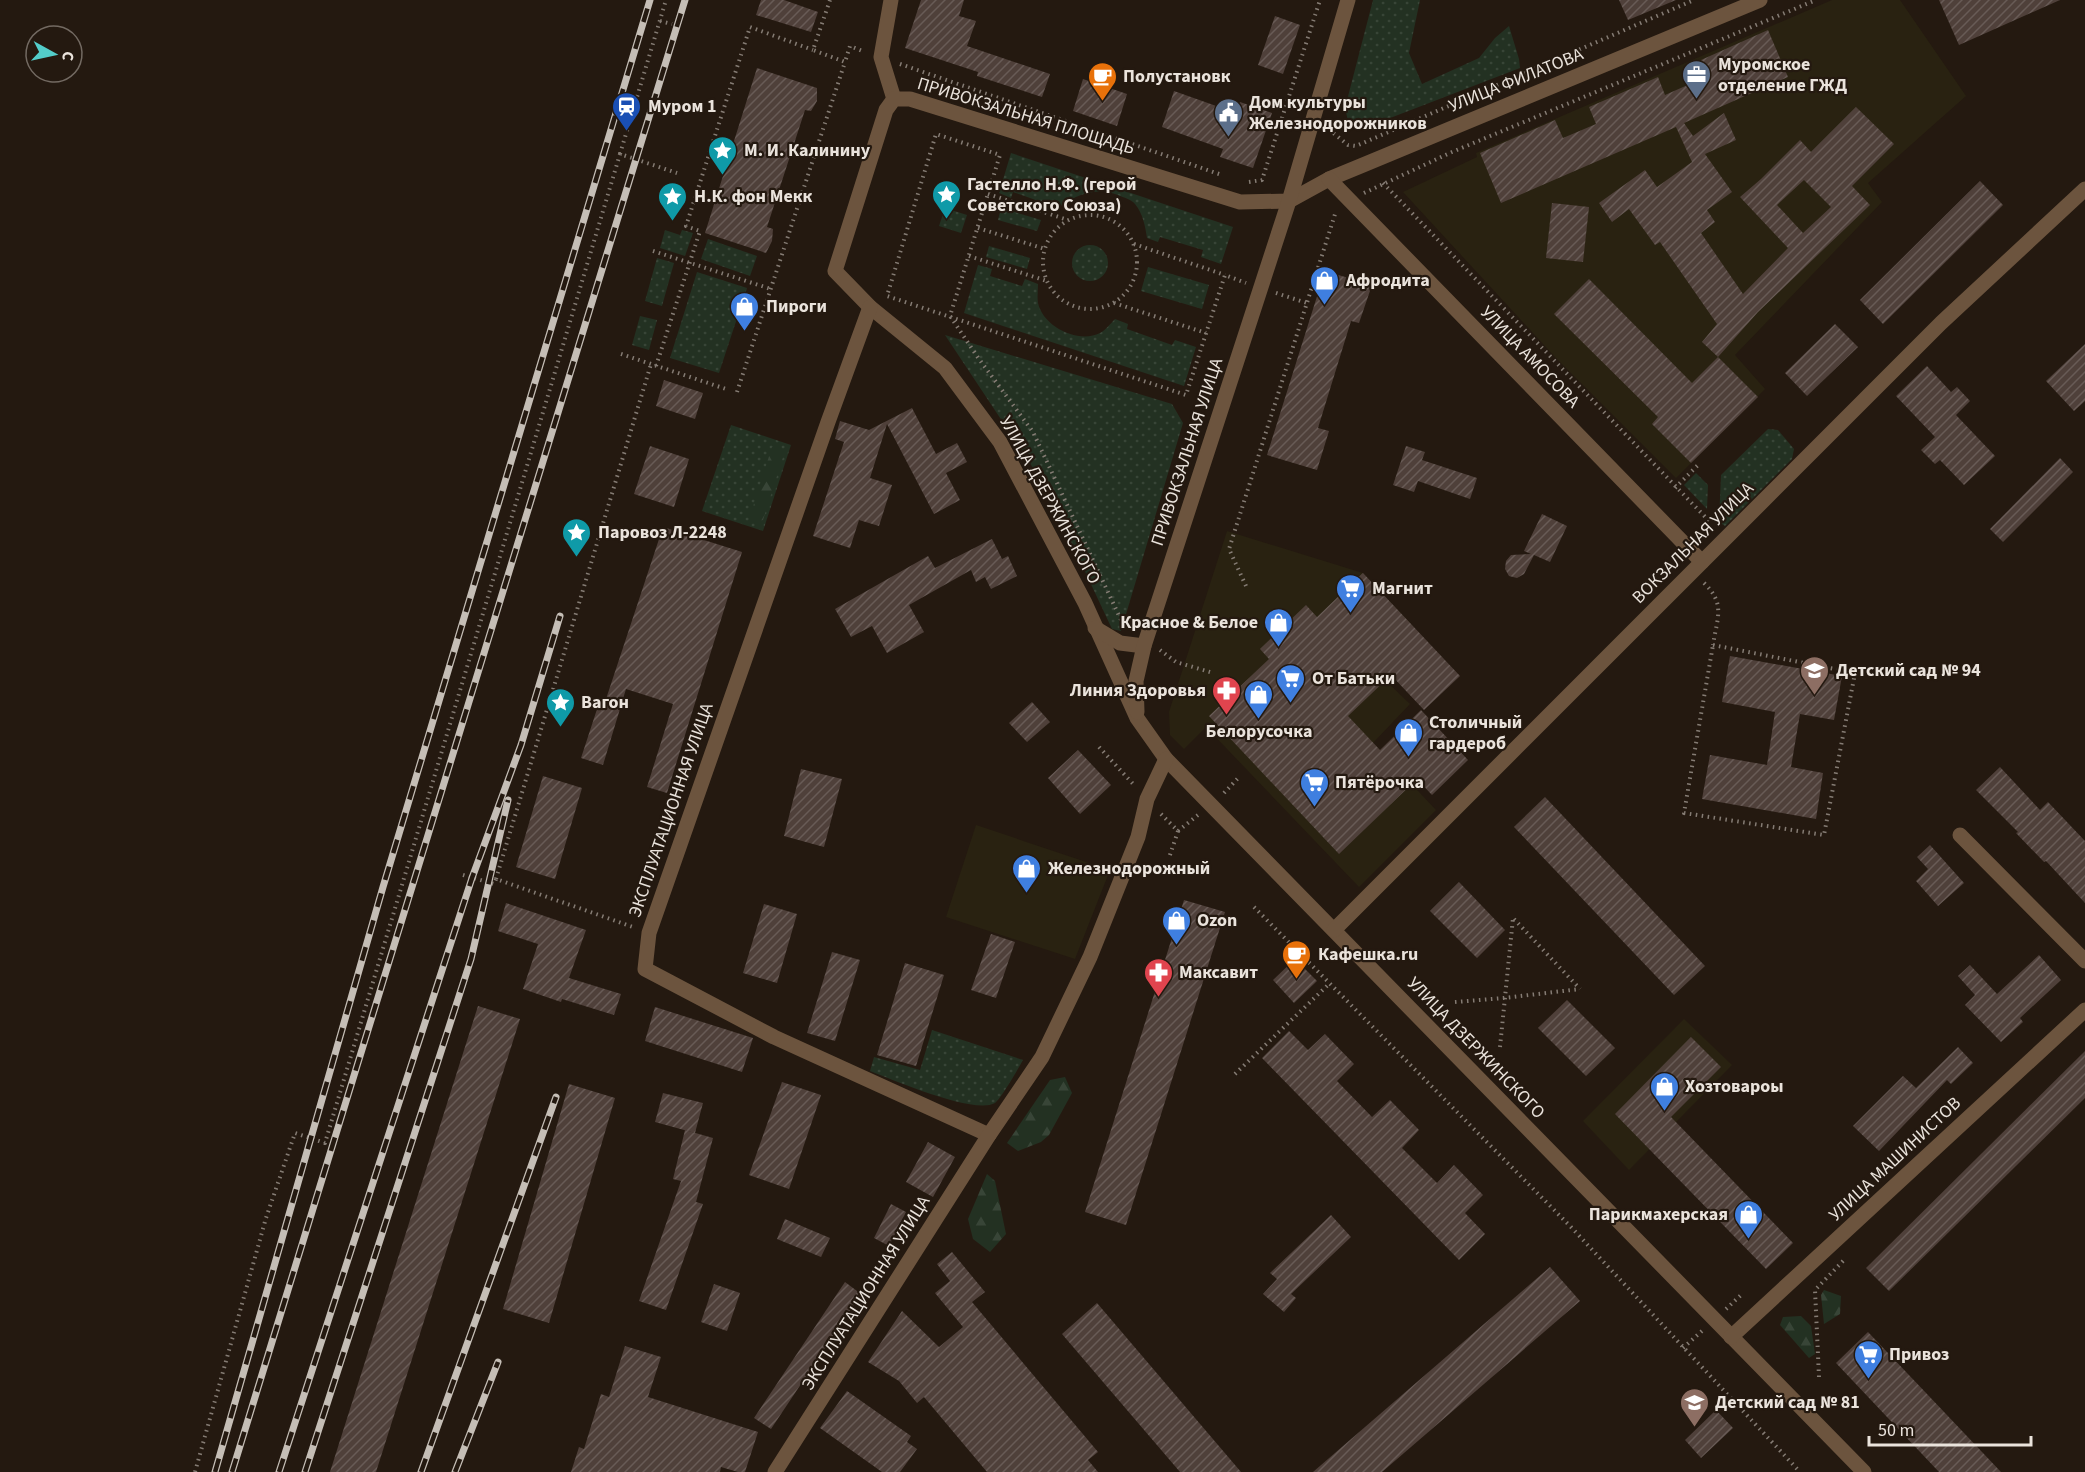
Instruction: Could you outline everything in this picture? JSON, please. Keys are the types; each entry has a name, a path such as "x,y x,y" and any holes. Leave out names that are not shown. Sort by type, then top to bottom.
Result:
{"street":[{"path":"891,0 881,57 894,99"},
{"name":"ПРИВОКЗАЛЬНАЯ УЛИЦА","path":"1137,718 1136,681 1145,643 1290,201 1348,0"},
{"name":"УЛИЦА ФИЛАТОВА","path":"1290,201 1329,179 1760,0"},
{"name":"ПРИВОКЗАЛЬНАЯ ПЛОЩАДЬ","path":"835,271 886,110 894,99 910,99 1240,202 1290,201"},
{"name":"УЛИЦА АМОСОВА","path":"1329,179 1697,567"},
{"name":"ВОКЗАЛЬНАЯ УЛИЦА","path":"1334,930 1941,323 2085,189"},
{"name":"УЛИЦА ДЗЕРЖИНСКОГО","path":"835,271 870,307 945,369 1000,442 1085,603 1137,718 1166,759 1864,1472"},
{"name":"ЭКСПЛУАТАЦИОННАЯ УЛИЦА","path":"870,307 649,933 645,969 774,1037 989,1135"},
{"path":"1095,628 1120,643 1145,643"},
{"name":"ЭКСПЛУАТАЦИОННАЯ УЛИЦА","path":"775,1472 989,1135 1042,1057 1090,957 1138,837 1147,799 1166,759"},
{"path":"1960,835 2085,961"},
{"name":"УЛИЦА МАШИНИСТОВ","path":"1731,1337 2085,1010"}],"path":[{"path":"195,1472 266,1218 295,1133 325,1143 666,0"},
{"path":"813,50 830,0"},
{"path":"1243,183 1262,180 1320,0"},
{"path":"1333,114 1332,132 1348,145 1356,146 1694,0"},
{"path":"1245,586 1229,549 1337,208 1383,183 1463,147 1816,0"},
{"path":"660,21 672,24"},
{"path":"656,366 700,231 686,226 750,27 845,62"},
{"path":"737,392 850,46 1232,179"},
{"path":"950,316 1000,155 936,134 887,296 1186,395 1225,275"},
{"path":"620,154 677,173"},
{"path":"1383,183 1712,524"},
{"path":"988,194 1068,220"},
{"path":"1083,216 1099,216 1113,221 1125,231 1134,244 1137,266 1134,277 1130,287 1114,303 1089,310 1076,308 1063,302 1047,281 1043,265 1045,249 1053,232 1068,220 1083,216"},
{"path":"978,228 1045,249"},
{"path":"1134,244 1307,303"},
{"path":"653,251 771,289"},
{"path":"969,256 1047,281"},
{"path":"1114,303 1206,333"},
{"path":"950,316 1033,432 1122,622 1145,643 1176,662 1210,672"},
{"path":"621,354 726,389"},
{"path":"463,875 494,884 496,879 651,364"},
{"path":"1675,488 1699,464"},
{"path":"1697,567 1719,604 1684,813 1824,835 1855,673 1713,645"},
{"path":"496,879 649,933"},
{"path":"1254,907 1570,1226 1800,1472"},
{"path":"1455,1002 1504,998 1580,988 1513,918 1504,998 1500,1047"},
{"path":"1235,1074 1329,984"},
{"path":"1819,1377 1815,1290 1833,1270"}],"shaded area":[{"path":"1832,0 1900,0 1966,96 1868,183 1882,202 1735,355 1765,389 1676,478 1555,357 1403,192 1477,157 1476,153"},
{"path":"1227,531 1363,573 1413,626 1377,660 1391,675 1386,681 1410,704 1373,743 1436,810 1359,887 1206,727 1184,749 1170,735 1169,712"},
{"name":"Железнодорожный","path":"976,825 1110,870 1075,959 946,917"},
{"path":"1684,1019 1732,1065 1629,1170 1583,1121"}],"green space":[{"path":"1373,0 1420,0 1409,53 1422,84 1479,58 1495,38 1509,26 1520,68 1372,125 1349,125 1345,108"},
{"path":"1011,153 1233,227 1221,264 1201,257 1203,250 1160,237 1158,242 1147,238 1143,220 1135,204 1109,192 1084,194 1054,211 1043,208 1044,203 1013,192 1011,198 999,193"},
{"path":"945,208 967,215 961,233 939,226"},
{"path":"1001,208 1041,220 1037,231 998,220"},
{"path":"665,230 680,235 682,230 693,233 685,256 660,248"},
{"path":"708,239 757,256 750,276 701,259"},
{"path":"1090,245 1103,250 1108,263 1103,276 1090,281 1077,276 1072,263 1077,250"},
{"path":"989,246 1030,258 1027,269 986,257"},
{"path":"657,258 674,263 662,306 645,301"},
{"path":"978,265 992,269 990,276 1022,286 1025,279 1038,284 1038,301 1041,312 1054,326 1072,335 1092,336 1102,332 1115,319 1128,324 1127,329 1172,345 1175,340 1196,347 1184,386 964,313"},
{"path":"1148,267 1209,285 1202,309 1141,291"},
{"path":"697,272 747,288 719,373 670,358"},
{"path":"640,316 657,320 649,350 632,345"},
{"path":"945,335 1172,404 1183,423 1121,631 1112,629 1059,516 1030,463"},
{"path":"731,425 791,445 763,531 702,511"},
{"path":"1768,429 1778,430 1794,449 1792,459 1725,526 1719,522 1721,475"},
{"path":"772,447 781,447 784,454 763,520 755,523 750,516"},
{"path":"1696,473 1708,485 1707,509 1684,485"},
{"path":"932,1030 1023,1060 995,1103 985,1105 953,1101 870,1071 874,1057 920,1070"},
{"path":"1065,1077 1072,1093 1049,1135 1041,1142 1018,1151 1007,1143 1050,1080"},
{"path":"987,1174 995,1181 1006,1234 990,1252 973,1239 968,1219"},
{"path":"1824,1290 1841,1296 1840,1314 1824,1324 1821,1295"},
{"path":"1801,1316 1811,1326 1815,1354 1809,1358 1780,1325 1783,1317"}],"building":[{"path":"761,0 784,0 818,12 811,32 756,15"},
{"path":"921,0 964,0 959,16 976,21 967,46 1050,74 1042,97 977,76 978,72 905,48"},
{"path":"1619,0 1676,0 1628,20"},
{"path":"1939,0 2060,0 1959,45"},
{"path":"1275,16 1300,25 1283,74 1258,65"},
{"path":"1768,30 1788,77 1684,123 1693,136 1724,113 1736,140 1705,154 1732,192 1707,210 1715,222 1701,233 1743,294 1788,248 1740,197 1800,140 1811,152 1856,107 1894,144 1852,186 1870,205 1758,312 1718,357 1702,342 1717,324 1660,242 1655,245 1629,209 1612,222 1599,203 1645,170 1657,187 1692,162 1676,127 1501,203 1480,153 1555,120 1563,138 1596,124 1589,107 1658,77 1665,95 1708,76 1701,60","holes":["1804,180 1831,207 1803,233 1777,205"]},
{"name":"Муром 1","path":"757,68 817,88 817,101 811,111 805,110 767,227 773,229 772,241 766,253 705,233"},
{"path":"1083,79 1127,94 1117,126 1073,111"},
{"name":"Дом культуры Железнодорожников","path":"1174,91 1236,113 1240,102 1272,113 1253,168 1220,157 1223,149 1162,127"},
{"path":"1980,181 2003,205 1883,324 1860,300"},
{"path":"1552,203 1589,207 1583,262 1546,258"},
{"path":"1325,271 1372,285 1359,323 1351,321 1318,428 1329,431 1317,470 1267,455"},
{"path":"1589,279 1692,383 1718,357 1758,397 1691,463 1652,424 1658,417 1554,314"},
{"path":"1835,324 1858,347 1807,396 1785,373"},
{"path":"2085,344 2085,401 2074,411 2046,381"},
{"path":"1927,366 1951,392 1957,387 1970,401 1956,415 1995,456 1964,485 1940,460 1935,464 1921,450 1935,437 1896,396"},
{"path":"664,380 703,393 695,419 656,406"},
{"path":"912,408 936,454 957,443 967,462 946,473 960,500 934,514 887,424 870,478 892,485 879,526 859,520 850,548 813,536 844,442 835,439 840,421 869,430"},
{"path":"650,446 689,459 674,507 634,494"},
{"path":"1406,446 1425,452 1422,460 1477,478 1470,499 1418,481 1414,492 1393,485"},
{"path":"2060,458 2073,472 2003,542 1990,529"},
{"path":"1542,514 1567,526 1550,562 1534,555 1524,574 1517,578 1509,576 1505,569 1506,561 1511,555 1531,554 1524,551"},
{"path":"663,527 742,552 667,793 647,787 673,704 626,689 603,765 581,758 600,700 605,702"},
{"path":"992,539 1002,559 1008,556 1017,576 991,589 985,577 976,582 971,570 909,605 924,632 887,653 872,626 851,637 835,609 928,556 935,568"},
{"path":"1363,573 1460,676 1424,710 1391,675 1348,716 1380,750 1421,710 1468,760 1432,795 1417,779 1339,854 1209,716 1269,659 1260,649 1306,605 1317,617"},
{"path":"1730,656 1842,676 1834,720 1800,714 1791,767 1823,773 1816,819 1702,799 1710,755 1767,765 1775,712 1722,702"},
{"path":"1032,702 1050,722 1027,742 1009,723"},
{"path":"1078,750 1111,785 1080,814 1048,778"},
{"path":"2000,767 2040,810 2048,802 2085,841 2085,903 1976,790"},
{"path":"801,769 842,779 824,847 784,836"},
{"path":"543,776 582,788 555,879 516,867"},
{"path":"1545,797 1705,966 1674,995 1514,827"},
{"path":"1930,845 1964,883 1938,906 1916,881 1928,869 1917,857"},
{"path":"1459,882 1505,930 1477,958 1430,911"},
{"path":"1184,900 1225,912 1126,1225 1085,1212"},
{"path":"506,903 586,930 569,978 621,994 614,1015 562,999 561,1002 523,989 538,944 498,931"},
{"path":"764,904 797,914 777,983 743,973"},
{"path":"991,934 1015,942 996,998 971,990"},
{"path":"832,952 860,960 835,1041 807,1033"},
{"path":"2039,955 2061,980 2020,1018 2023,1022 2001,1042 1965,1005 1975,995 1958,976 1970,965 1997,994"},
{"path":"1295,959 1317,981 1294,1003 1273,980"},
{"path":"905,963 944,975 916,1066 877,1055"},
{"path":"1567,1000 1615,1048 1586,1076 1538,1028"},
{"path":"478,1006 520,1019 376,1472 330,1472"},
{"path":"655,1007 753,1038 742,1072 645,1041"},
{"path":"1289,1031 1308,1050 1325,1034 1354,1064 1337,1081 1372,1117 1390,1100 1419,1130 1402,1148 1437,1183 1454,1165 1483,1195 1465,1213 1485,1234 1459,1260 1262,1058"},
{"path":"1691,1037 1721,1067 1671,1117 1793,1243 1766,1269 1615,1114"},
{"path":"1958,1047 1973,1063 1951,1084 1947,1080 1879,1151 1853,1126 1903,1076 1916,1088"},
{"path":"2085,1051 2085,1098 1889,1291 1866,1268"},
{"path":"782,1082 821,1095 789,1189 749,1175"},
{"path":"569,1084 615,1098 549,1323 503,1309"},
{"path":"663,1093 703,1103 695,1133 655,1122"},
{"path":"685,1130 713,1138 696,1202 703,1204 666,1310 639,1301 681,1181 673,1179"},
{"path":"928,1142 955,1157 933,1197 906,1182"},
{"path":"891,1204 906,1212 889,1246 874,1238"},
{"path":"1331,1215 1351,1237 1291,1294 1296,1298 1284,1312 1263,1294 1277,1279 1270,1273"},
{"path":"785,1219 830,1238 821,1257 777,1239"},
{"path":"952,1252 985,1292 972,1302 1098,1452 1088,1460 1098,1472 987,1472 924,1397 917,1403 899,1381 868,1362 902,1311 939,1347 963,1327 935,1293 950,1281 937,1264"},
{"path":"1550,1267 1580,1301 1382,1472 1313,1472"},
{"path":"845,1282 861,1294 771,1429 754,1418"},
{"path":"714,1284 740,1293 727,1331 701,1322"},
{"path":"1097,1303 1241,1472 1180,1472 1062,1334"},
{"path":"1868,1332 2001,1472 1939,1472 1836,1363"},
{"path":"625,1346 661,1357 648,1397 758,1432 745,1472 721,1467 720,1472 571,1472 579,1447 584,1449 601,1394 609,1397"},
{"path":"847,1391 911,1436 907,1442 917,1449 900,1472 882,1472 820,1428"},
{"path":"1716,1410 1733,1428 1701,1458 1685,1440"}],"railway":[{"path":"215,1472 383,887 650,0"},
{"path":"232,1472 685,0"},
{"path":"279,1472 472,878 521,745 560,616"},
{"path":"305,1472 471,959 508,800"},
{"path":"421,1472 556,1097"},
{"path":"455,1472 498,1362"}],"place":[{"name":"Муромское отделение ГЖД","path":"1697,100"},
{"name":"Полустановк","path":"1102,102"},
{"name":"Муром 1","path":"627,132"},
{"name":"Дом культуры Железнодорожников","path":"1228,138"},
{"name":"М. И. Калинину","path":"723,176"},
{"name":"Гастелло Н.Ф. (герой Советского Союза)","path":"946,220"},
{"name":"Н.К. фон Мекк","path":"673,222"},
{"name":"Афродита","path":"1325,306"},
{"name":"Пироги","path":"745,332"},
{"name":"Паровоз Л-2248","path":"577,558"},
{"name":"Магнит","path":"1351,614"},
{"name":"Красное & Белое","path":"1279,648"},
{"name":"Детский сад № 94","path":"1815,696"},
{"name":"От Батьки","path":"1291,704"},
{"name":"Линия Здоровья","path":"1227,716"},
{"name":"Белорусочка","path":"1259,720"},
{"name":"Вагон","path":"560,728"},
{"name":"Столичный гардероб","path":"1408,758"},
{"name":"Пятёрочка","path":"1314,808"},
{"name":"Железнодорожный","path":"1027,894"},
{"name":"Ozon","path":"1176,946"},
{"name":"Кафешка.ru","path":"1297,980"},
{"name":"Максавит","path":"1158,998"},
{"name":"Хозтовароы","path":"1664,1112"},
{"name":"Парикмахерская","path":"1749,1240"},
{"name":"Привоз","path":"1868,1380"},
{"name":"Детский сад № 81","path":"1694,1428"}]}
